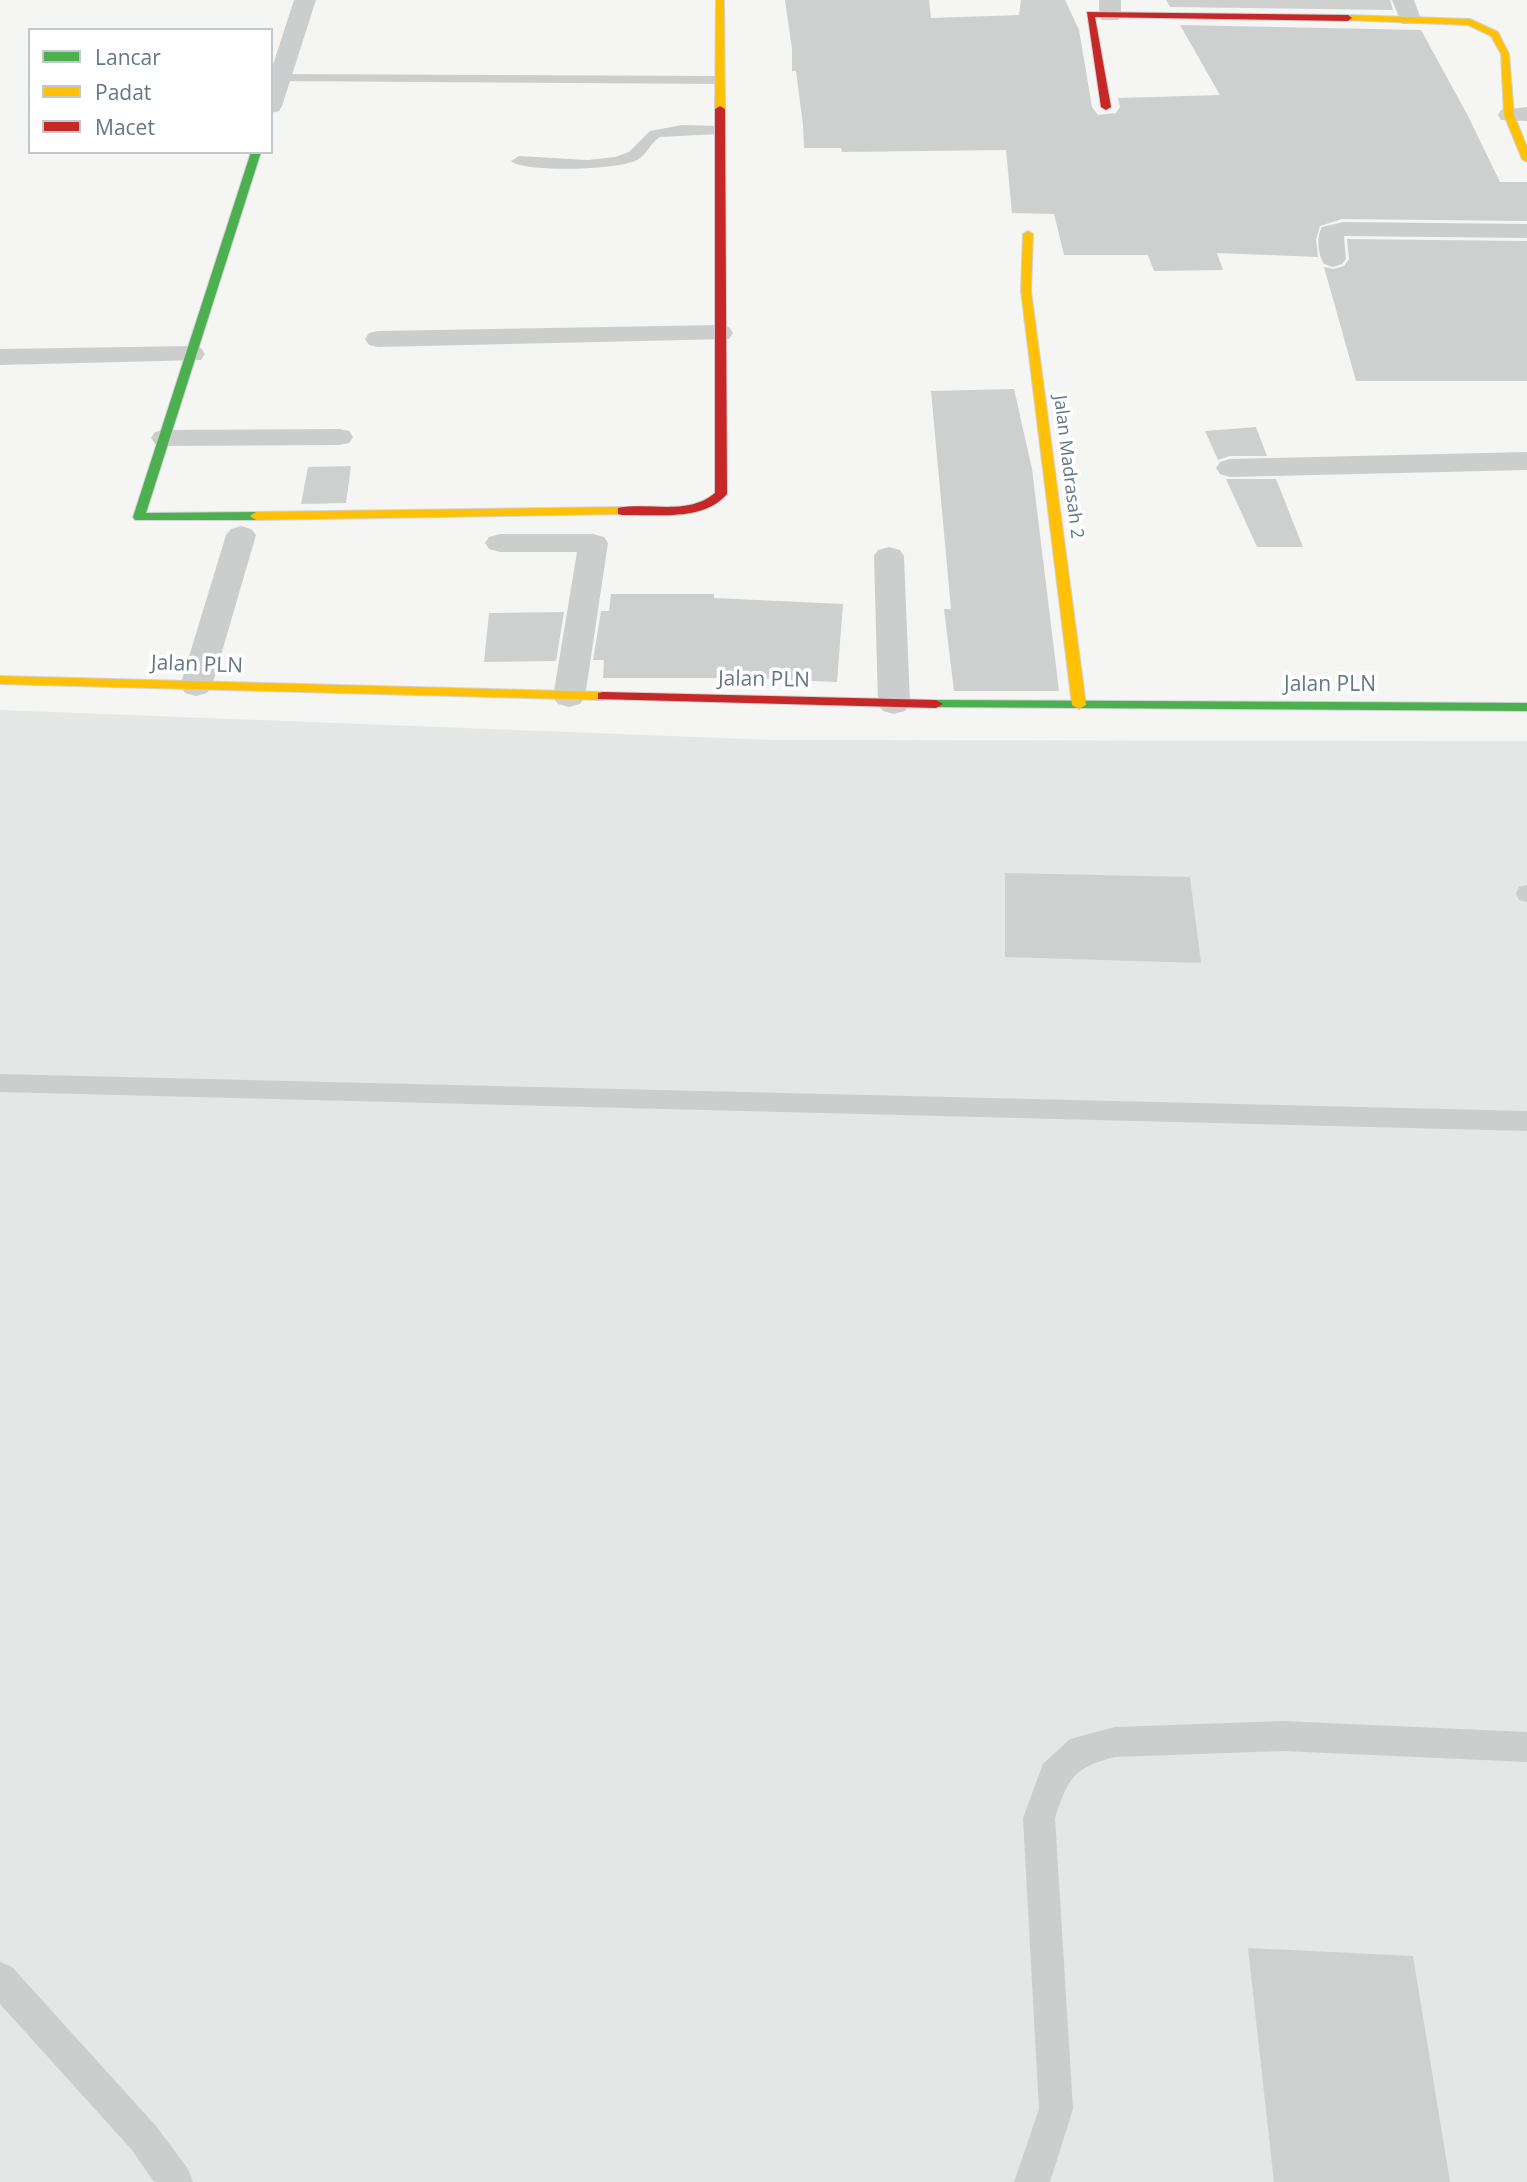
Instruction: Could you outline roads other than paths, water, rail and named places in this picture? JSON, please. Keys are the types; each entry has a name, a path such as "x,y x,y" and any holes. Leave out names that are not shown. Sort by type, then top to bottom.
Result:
{"street":[{"path":"273,100 305,0"},
{"path":"255,154 139,517 598,512 702,508 715,502 721,494 720,0"},
{"path":"1106,107 1103,10 1407,9 1470,22 1495,34 1505,54 1527,159"},
{"path":"1333,260 1331,232 1343,229 1527,231"},
{"name":"Jalan Madrasah 2","path":"1028,234 1026,292 1079,705"},
{"path":"378,339 720,333"},
{"path":"0,357 192,354"},
{"path":"165,438 339,438"},
{"path":"1230,468 1527,461"},
{"path":"196,686 241,535"},
{"path":"500,543 593,543 569,697"},
{"path":"890,556 894,704"},
{"name":"Jalan PLN","path":"0,680 894,704 1527,707"}],"lane":[{"path":"280,78 719,80"},
{"path":"519,161 597,163 627,159 637,154 650,136 665,131 719,130"},
{"path":"0,1083 1527,1121"},
{"path":"1032,2182 1056,2109 1038,1818 1054,1775 1081,1750 1115,1742 1283,1736 1527,1747"},
{"path":"0,1979 144,2138 175,2182"}]}
